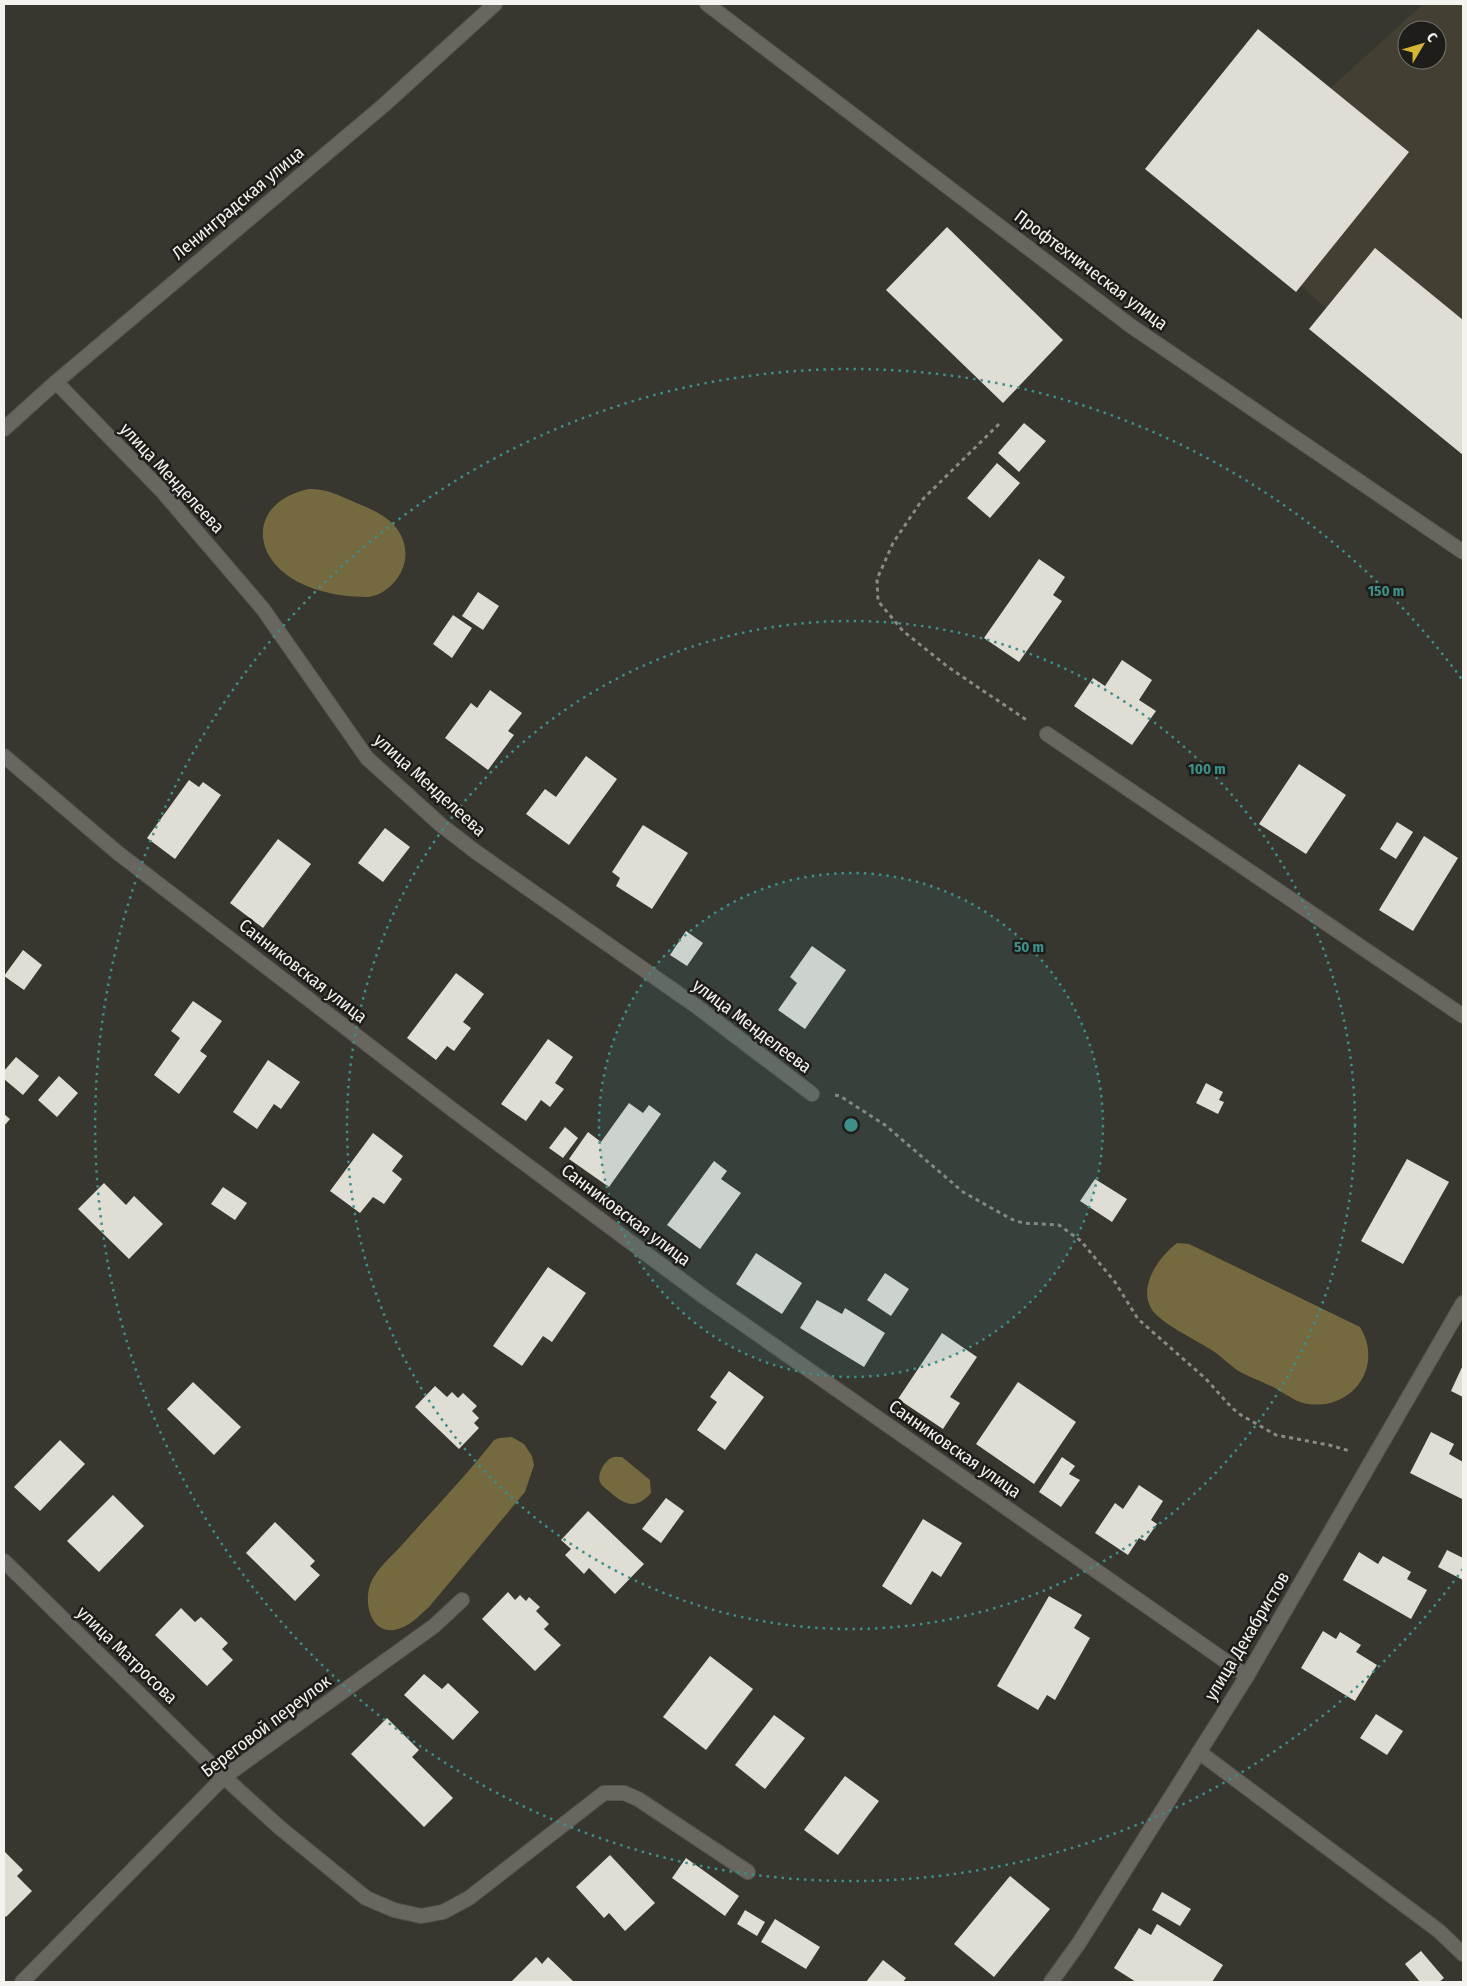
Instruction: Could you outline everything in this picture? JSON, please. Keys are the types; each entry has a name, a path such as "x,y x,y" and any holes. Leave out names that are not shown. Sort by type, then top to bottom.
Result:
{"street":[{"name":"Ленинградская улица","path":"4,429 56,382 384,105 495,4"},
{"name":"Профтехническая улица","path":"707,4 1131,326 1463,552"},
{"name":"улица Менделеева","path":"56,382 162,491 263,609 366,758 442,825 476,852 696,1006 812,1094"},
{"path":"1048,734 1463,1016"},
{"name":"Санниковская улица","path":"4,756 118,853 453,1110 703,1296 1246,1676"},
{"name":"улица Декабристов","path":"1051,1982 1079,1943 1246,1676 1463,1303"},
{"name":"улица Матросова","path":"4,1561 224,1777 279,1828 366,1898 394,1910 421,1916 443,1912 469,1898 604,1793 624,1793 638,1799 748,1872"},
{"name":"Береговой переулок","path":"22,1982 224,1777 434,1626 462,1600"},
{"path":"1198,1752 1439,1931 1463,1954"}],"path":[{"path":"998,424 922,500 893,543 877,579 878,601 903,631 948,667 1048,734"},
{"path":"812,1094 840,1096 885,1125 963,1192 1011,1219 1024,1223 1059,1225 1072,1234 1089,1248 1115,1282 1138,1319 1206,1379 1232,1408 1241,1415 1276,1435 1342,1448 1372,1460"}],"shaded area":[{"path":"1423,4 1463,4 1463,434 1207,200 1397,28 1397,70 1447,70 1447,20 1405,20"},
{"path":"309,489 331,492 370,509 386,518 399,531 405,547 404,564 396,580 387,589 380,594 368,597 323,592 298,582 282,571 270,558 264,544 263,530 267,517 276,505 290,495"},
{"path":"1177,1243 1189,1244 1360,1327 1367,1342 1368,1356 1366,1370 1360,1382 1351,1393 1338,1400 1324,1404 1300,1402 1237,1370 1214,1351 1161,1319 1151,1308 1147,1290 1149,1281 1158,1263"},
{"path":"512,1437 524,1444 532,1456 534,1465 525,1492 429,1607 413,1621 399,1629 386,1630 379,1627 374,1622 369,1608 368,1592 372,1579 494,1440"},
{"path":"612,1457 622,1457 650,1480 651,1493 641,1502 631,1504 622,1501 603,1487 600,1482 600,1472 606,1462"}],"building":[{"path":"1258,29 1409,152 1296,292 1145,169"},
{"path":"947,227 1063,340 1003,403 886,290"},
{"path":"1375,248 1463,320 1463,455 1309,329"},
{"path":"1024,423 1046,441 1019,472 998,453"},
{"path":"997,463 1020,483 990,518 967,498"},
{"path":"1039,559 1065,577 1053,595 1062,601 1019,662 984,638"},
{"path":"478,592 499,606 483,630 462,616"},
{"path":"453,615 472,628 452,658 433,644"},
{"path":"1122,660 1152,680 1139,700 1156,711 1132,745 1074,706 1093,678 1105,686"},
{"path":"490,690 522,713 508,731 514,735 488,770 445,738 471,703 477,708"},
{"path":"586,756 617,779 569,845 526,814 545,789 556,797"},
{"path":"1299,764 1346,795 1306,854 1259,824"},
{"path":"189,780 199,787 203,782 221,795 175,859 147,838"},
{"path":"1397,822 1413,832 1396,859 1380,849"},
{"path":"643,825 688,853 652,909 616,886 620,878 612,872"},
{"path":"385,828 410,847 383,882 358,863"},
{"path":"1424,836 1458,858 1413,931 1379,910"},
{"path":"278,839 311,864 263,928 230,903"},
{"path":"686,931 703,943 687,966 670,955"},
{"path":"812,946 846,970 805,1029 778,1010 797,983 790,977"},
{"path":"23,950 42,965 24,990 4,976"},
{"path":"456,973 484,994 463,1022 471,1028 454,1051 447,1046 436,1060 407,1038"},
{"path":"193,1001 222,1021 200,1051 207,1056 179,1094 154,1075 180,1038 171,1031"},
{"path":"548,1039 573,1057 555,1083 564,1089 550,1107 541,1100 526,1121 501,1104"},
{"path":"16,1057 39,1076 23,1095 4,1079 4,1071"},
{"path":"268,1060 300,1082 281,1109 274,1104 257,1129 233,1112"},
{"path":"59,1076 78,1093 57,1117 38,1100"},
{"path":"1206,1083 1223,1092 1219,1100 1224,1102 1218,1114 1196,1103"},
{"path":"629,1103 643,1113 649,1105 661,1114 609,1187 569,1159 588,1132 601,1142"},
{"path":"4,1114 10,1119 4,1126"},
{"path":"565,1127 578,1138 563,1158 549,1148"},
{"path":"373,1133 403,1156 392,1171 402,1179 384,1204 373,1197 360,1213 330,1191"},
{"path":"1407,1159 1449,1182 1403,1264 1361,1241"},
{"path":"714,1161 727,1171 721,1179 741,1193 700,1249 667,1225"},
{"path":"1095,1179 1127,1199 1112,1222 1080,1201"},
{"path":"104,1183 126,1205 134,1196 163,1224 129,1259 78,1209"},
{"path":"223,1187 247,1203 235,1220 211,1204"},
{"path":"756,1253 802,1283 782,1314 736,1284"},
{"path":"548,1267 586,1293 552,1342 543,1336 522,1366 493,1346"},
{"path":"885,1273 909,1289 891,1316 867,1300"},
{"path":"817,1300 842,1314 845,1308 885,1333 864,1367 800,1328"},
{"path":"942,1333 977,1357 950,1397 960,1403 943,1429 898,1399"},
{"path":"1463,1365 1463,1397 1451,1391"},
{"path":"729,1371 764,1397 725,1450 697,1430 717,1402 710,1397"},
{"path":"193,1382 241,1427 214,1455 167,1409"},
{"path":"1018,1382 1076,1422 1034,1484 976,1444"},
{"path":"435,1386 447,1397 452,1392 458,1398 463,1393 477,1406 472,1411 479,1418 474,1423 479,1428 459,1449 415,1407"},
{"path":"1431,1432 1454,1444 1449,1454 1463,1462 1462,1499 1410,1473"},
{"path":"60,1440 85,1464 40,1511 14,1487"},
{"path":"1062,1457 1075,1466 1069,1474 1080,1480 1061,1507 1039,1492"},
{"path":"1139,1485 1163,1501 1151,1520 1157,1524 1145,1541 1139,1538 1128,1555 1095,1533 1115,1503 1123,1509"},
{"path":"113,1495 144,1526 99,1572 67,1541"},
{"path":"666,1498 684,1511 661,1543 642,1529"},
{"path":"588,1511 644,1564 615,1594 589,1568 584,1574 565,1555 571,1549 561,1540"},
{"path":"923,1519 962,1543 941,1577 932,1571 911,1605 882,1586"},
{"path":"275,1522 315,1561 310,1566 320,1575 295,1601 246,1553"},
{"path":"1447,1550 1463,1558 1463,1580 1438,1567"},
{"path":"1359,1552 1378,1564 1383,1556 1411,1572 1407,1579 1427,1590 1411,1619 1343,1580"},
{"path":"508,1592 515,1600 520,1595 526,1601 529,1597 540,1607 536,1611 549,1624 544,1629 561,1645 535,1671 482,1619"},
{"path":"1049,1596 1082,1615 1074,1628 1090,1638 1055,1700 1047,1695 1038,1710 997,1686"},
{"path":"181,1608 195,1622 201,1617 228,1643 222,1649 233,1660 207,1686 155,1635"},
{"path":"1323,1631 1336,1639 1340,1632 1361,1645 1356,1652 1377,1665 1355,1701 1301,1668"},
{"path":"710,1656 753,1689 706,1750 663,1717"},
{"path":"424,1674 442,1689 448,1683 479,1712 453,1740 404,1695"},
{"path":"1376,1714 1403,1731 1387,1755 1360,1738"},
{"path":"774,1715 805,1738 765,1789 735,1765"},
{"path":"387,1718 419,1750 412,1757 453,1798 424,1827 351,1754"},
{"path":"845,1776 879,1801 838,1855 804,1830"},
{"path":"4,1851 23,1870 17,1876 32,1891 6,1917 4,1915"},
{"path":"610,1855 655,1903 625,1931 609,1913 604,1918 576,1887"},
{"path":"686,1858 739,1896 725,1916 672,1878"},
{"path":"1010,1876 1050,1909 994,1977 954,1944"},
{"path":"1162,1892 1191,1909 1180,1926 1152,1910"},
{"path":"745,1910 765,1922 757,1936 737,1924"},
{"path":"775,1919 820,1947 806,1969 761,1942"},
{"path":"1157,1924 1223,1965 1212,1982 1136,1982 1114,1968 1139,1928 1151,1935"},
{"path":"1421,1951 1444,1978 1439,1982 1420,1982 1405,1964"},
{"path":"536,1957 542,1964 548,1957 574,1982 511,1982"},
{"path":"883,1960 906,1978 903,1982 866,1982"}]}
